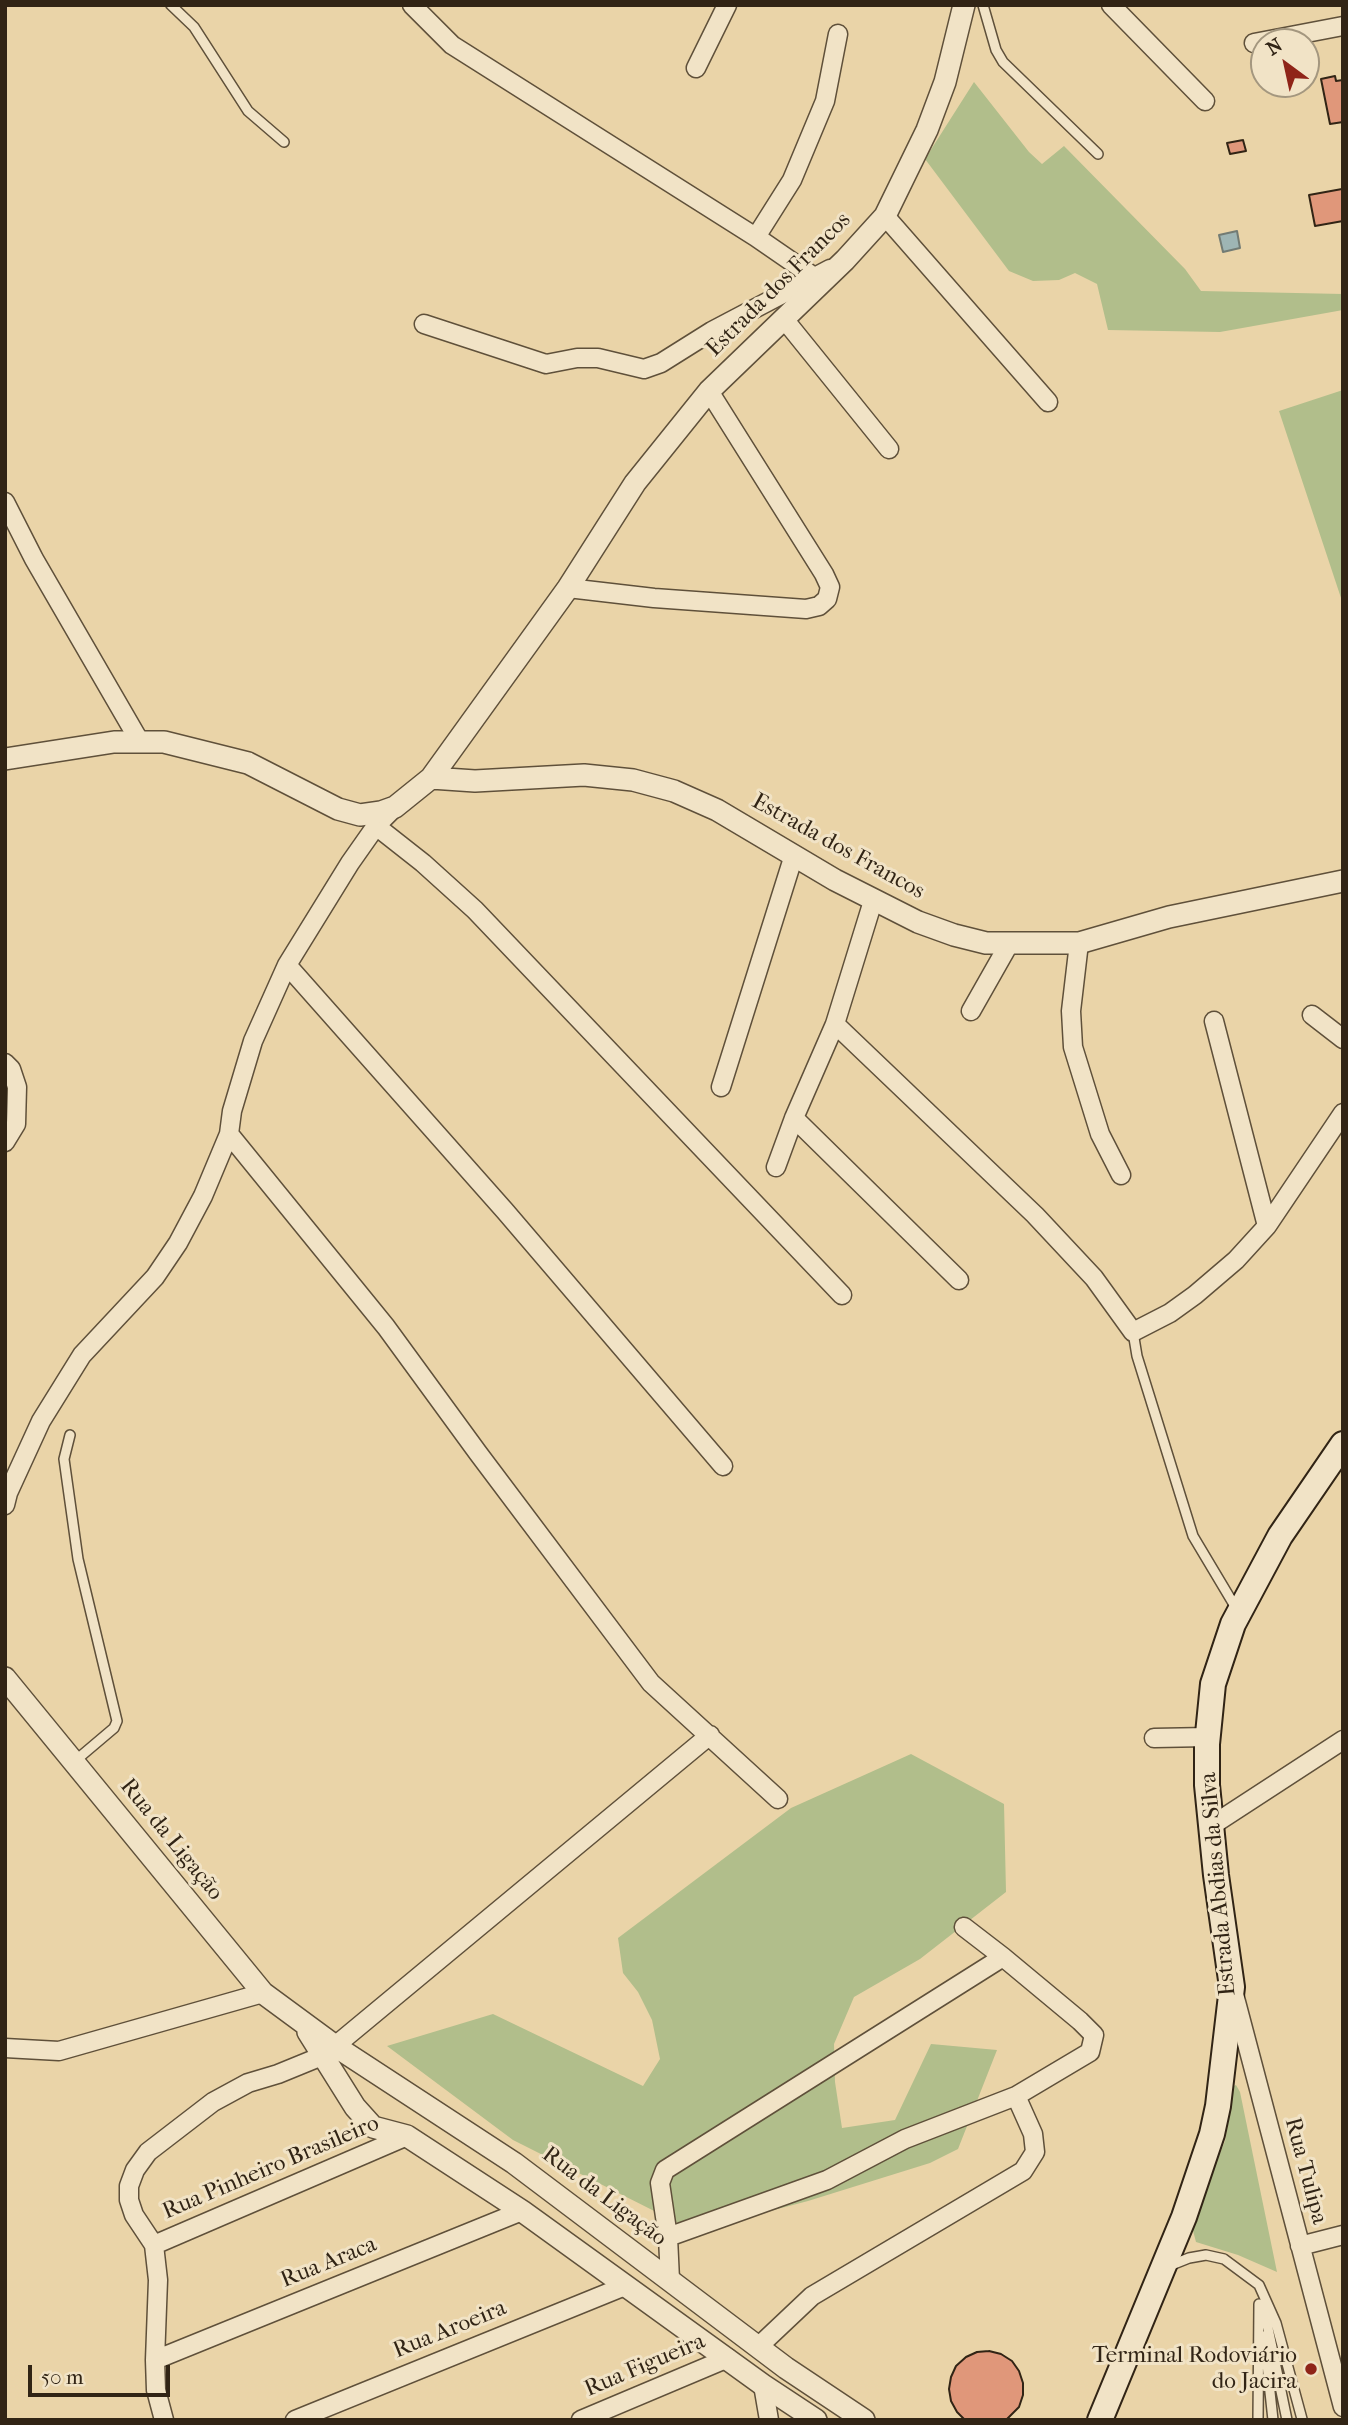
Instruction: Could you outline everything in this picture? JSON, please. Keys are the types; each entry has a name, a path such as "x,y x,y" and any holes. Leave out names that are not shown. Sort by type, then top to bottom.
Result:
{"main road":[{"name":"Estrada Abdias da Silva","path":"1100,2420 1165,2268 1212,2134 1221,2083 1232,1987 1207,1785 1213,1684 1225,1644 1239,1613 1280,1536 1343,1444"}],"street":[{"path":"412,5 452,45 762,241"},
{"path":"696,68 727,5"},
{"name":"Estrada dos Francos","path":"5,760 114,742 164,742 248,763 338,809 360,815 395,807 431,778 568,588 635,483 709,391 845,261 885,216 927,130 945,82 964,5"},
{"path":"1111,5 1205,101"},
{"path":"1320,30 1343,26"},
{"path":"814,277 756,237 792,180 825,101 838,34"},
{"path":"885,216 1048,402"},
{"path":"424,324 546,364 577,358 598,358 645,369 661,363 712,331 845,261"},
{"path":"784,319 889,449"},
{"path":"568,588 654,598 806,609 819,606 827,599 830,587 824,574 709,391"},
{"path":"5,502 34,559 140,742"},
{"name":"Estrada dos Francos","path":"431,778 475,781 584,775 633,780 674,792 718,810 873,901 954,936 986,943 1079,943 1169,917 1343,881"},
{"path":"5,1505 41,1420 82,1355 155,1277 178,1243 203,1196 229,1134 232,1111 253,1041 287,965 350,863 376,826 395,807"},
{"path":"376,826 475,910 842,1295"},
{"path":"720,1087 794,855"},
{"path":"776,1167 835,1024 873,901"},
{"path":"1079,943 1071,1011 1073,1047 1100,1134 1121,1175"},
{"path":"971,1011 1009,944"},
{"path":"287,965 505,1211 723,1466"},
{"path":"1312,1015 1343,1039"},
{"path":"1214,1021 1266,1226"},
{"path":"835,1024 1035,1215 1094,1278 1133,1332 1170,1313 1236,1260 1266,1226 1343,1113"},
{"path":"5,1063 11,1069 17,1087 16,1124 5,1142"},
{"path":"794,1118 959,1280"},
{"path":"229,1134 386,1327 651,1683 778,1799"},
{"name":"Rua da Ligação","path":"5,1678 263,1993 305,2027 328,2051 514,2163 758,2347 863,2420"},
{"path":"164,2420 156,2390 158,2280 154,2245 134,2215 129,2200 129,2186 135,2170 148,2152 213,2102 248,2084 278,2074 328,2051 710,1735"},
{"path":"1154,1738 1208,1737"},
{"path":"1211,1826 1343,1740"},
{"path":"668,2237 827,2180 905,2139 1016,2096 1090,2052 1094,2035 1080,2021 964,1927"},
{"path":"670,2280 668,2237 660,2183 665,2170 1003,1957"},
{"name":"Rua Tulipa","path":"1232,1987 1343,2407"},
{"path":"5,2048 59,2051 263,1993"},
{"name":"Rua da Ligação","path":"328,2051 363,2118 373,2127 407,2136 522,2211 763,2385 816,2420"},
{"path":"758,2347 812,2295 1023,2171 1035,2152 1033,2134 1016,2096"},
{"name":"Rua Pinheiro Brasileiro","path":"154,2245 407,2136"},
{"name":"Rua Araca","path":"155,2360 522,2211"},
{"path":"1300,2246 1343,2235"},
{"name":"Rua Aroeira","path":"295,2420 625,2286"},
{"name":"Rua Figueira","path":"582,2420 728,2358"},
{"path":"763,2385 769,2420"}],"lane":[{"path":"172,5 194,27 248,111 284,142"},
{"path":"983,5 996,50 1003,62 1098,154"},
{"path":"1133,1332 1137,1356 1193,1536 1239,1613"},
{"path":"70,1435 64,1460 78,1559 117,1721 114,1728 73,1762"},
{"path":"1165,2268 1189,2258 1206,2255 1224,2259 1259,2285 1276,2323 1301,2419"},
{"path":"1258,2420 1259,2285"},
{"path":"1259,2285 1273,2420"},
{"path":"1259,2285 1287,2420"}],"green space":[{"path":"974,82 1029,152 1042,164 1064,146 1185,269 1201,291 1343,294 1343,310 1220,332 1108,330 1097,284 1075,273 1059,280 1033,281 1009,271 925,159"},
{"path":"1343,390 1343,604 1279,411"},
{"path":"911,1754 1004,1804 1006,1892 920,1959 854,1997 834,2044 835,2082 842,2128 895,2120 931,2044 997,2050 958,2149 930,2163 808,2201 694,2231 513,2140 387,2046 493,2014 643,2086 660,2059 652,2020 638,1992 623,1973 618,1938 791,1808"},
{"path":"1236,2085 1240,2092 1277,2272 1238,2255 1196,2242 1191,2223 1225,2141 1230,2113 1230,2088"}],"water":[{"path":"1237,231 1240,248 1223,252 1219,235"}],"building":[{"path":"1335,76 1336,81 1343,80 1343,122 1330,124 1321,79"},
{"path":"1243,140 1246,151 1230,154 1227,143"},
{"path":"1342,189 1343,221 1315,226 1309,195"},
{"path":"989,2351 1012,2361 1019,2371 1023,2395 1019,2407 1006,2420 965,2420 951,2401 951,2377 956,2366 966,2357"}],"place":[{"name":"Terminal Rodoviário do Jacira","path":"1311,2369"}]}
